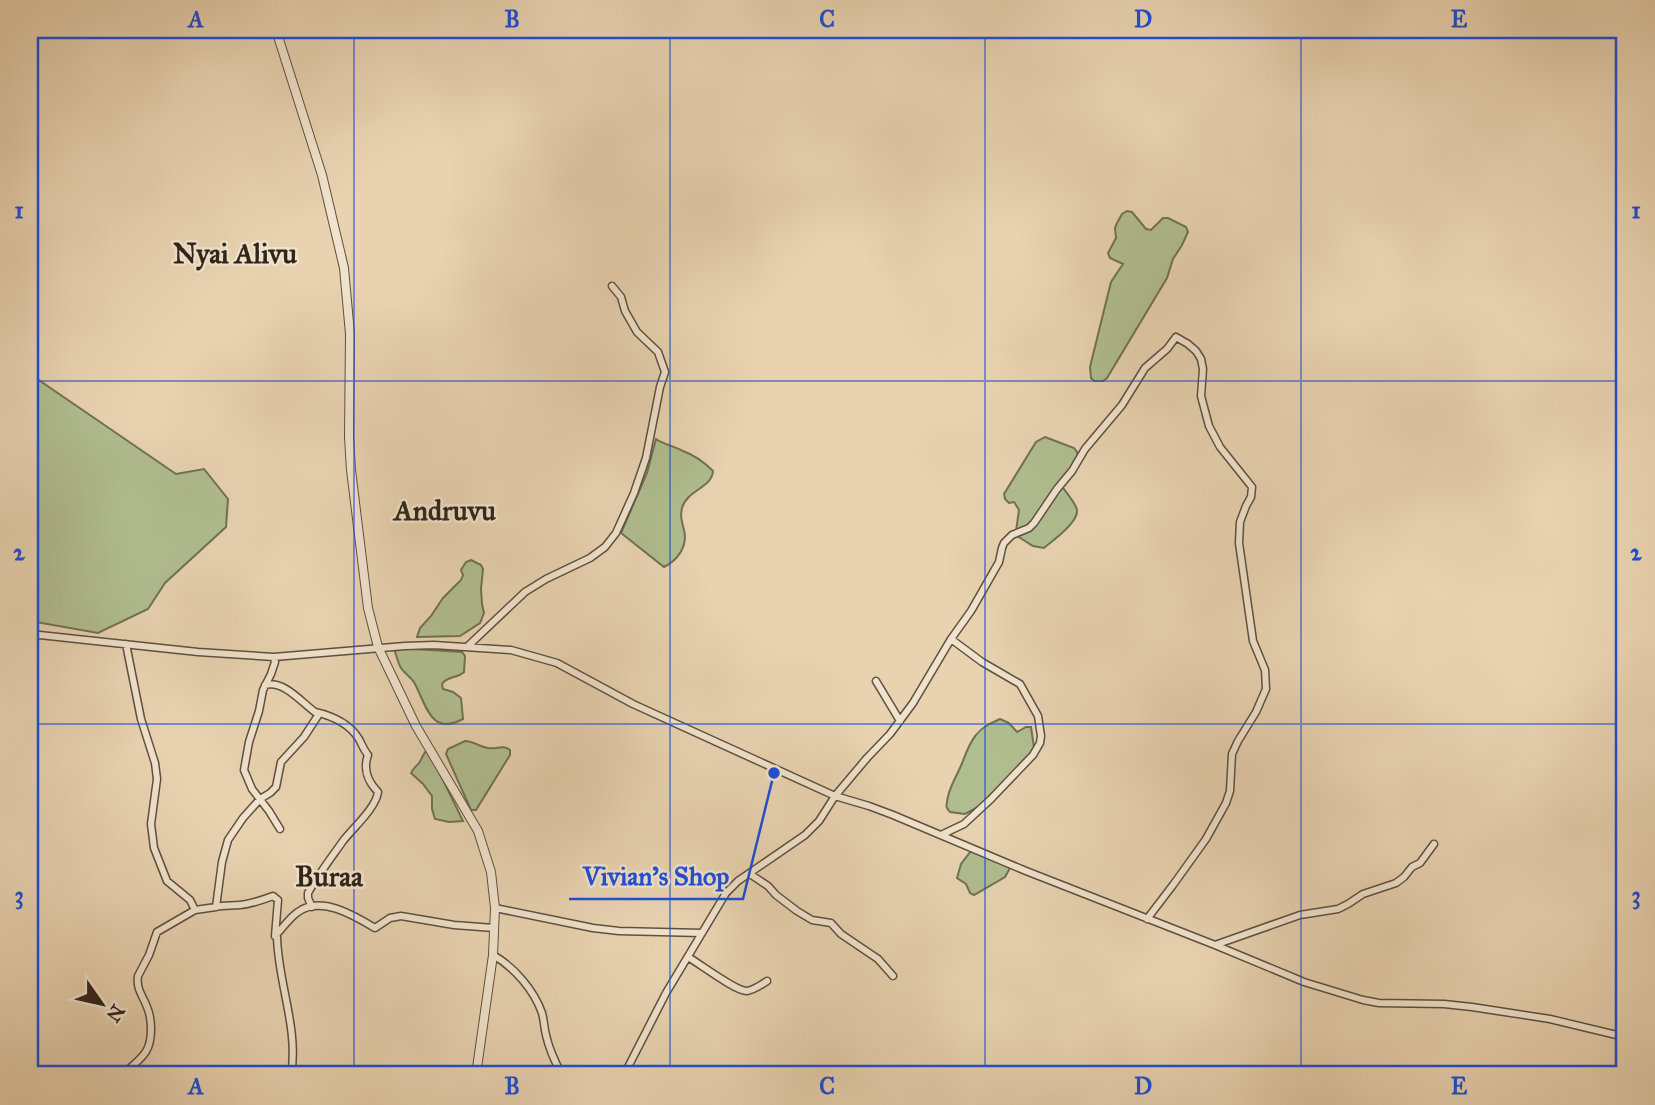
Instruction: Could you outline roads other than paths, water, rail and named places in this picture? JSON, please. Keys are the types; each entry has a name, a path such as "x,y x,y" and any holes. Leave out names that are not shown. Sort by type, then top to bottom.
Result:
{"street":[{"path":"276,30 322,175 344,268 350,334 351,470 368,608 378,647 416,726 478,831 491,872 495,908 493,955 476,1075"},
{"path":"468,646 525,592 590,558 605,547 616,533 634,493 646,458 665,372 658,352 637,332 625,311 621,297 612,286"},
{"path":"624,1075 666,993 726,893 738,881 805,835 900,721 971,611 1000,559 1006,540 1029,528 1037,520 1085,449 1126,400 1146,366 1167,349 1176,337 1188,344 1201,359 1201,396 1209,426 1220,447 1252,487 1251,497 1240,522 1239,543 1253,641 1265,670 1266,690 1232,754 1230,791 1226,803 1206,839 1147,919"},
{"path":"30,645 33,635 274,657 378,647 434,645 511,650 557,663 633,704 835,796 869,806 1026,872 1304,982 1363,1000 1472,1007 1550,1019 1625,1037"},
{"path":"941,835 964,824 991,799 1038,748 1041,736 1038,716 1020,684 982,662 951,639"},
{"path":"126,644 141,719 155,763 157,779 151,824 154,848 167,881 190,900 195,910"},
{"path":"274,657 271,674 262,690 244,771 248,784 270,811 279,829"},
{"path":"876,681 900,721"},
{"path":"265,684 281,686 318,714 325,713 343,722 358,738 368,755 365,766 371,785 378,792 313,884 307,898 312,907"},
{"path":"216,907 228,840 239,822 260,799 276,787 281,762 304,737 318,714"},
{"path":"1215,945 1300,915 1338,909 1363,894 1396,883 1423,860 1434,844"},
{"path":"750,874 770,887 797,911 812,920 831,923 841,934 878,960 893,976"},
{"path":"123,1075 149,1046 150,1019 137,980 158,932 195,910 258,902 273,896 278,900 275,936 292,1038 291,1075"},
{"path":"275,936 299,911 321,906 341,911 375,928 390,918 401,916 454,925 494,928"},
{"path":"495,908 593,928 702,933"},
{"path":"493,955 503,960 534,996 541,1010 550,1051 562,1075"},
{"path":"688,957 741,991 749,991 767,981"}],"place":[{"name":"Vivian's Shop","path":"774,773"}],"district":[{"name":"Nyai Alivu","path":"235,253"},
{"name":"Andruvu","path":"445,510"},
{"name":"Buraa","path":"329,876"}]}
